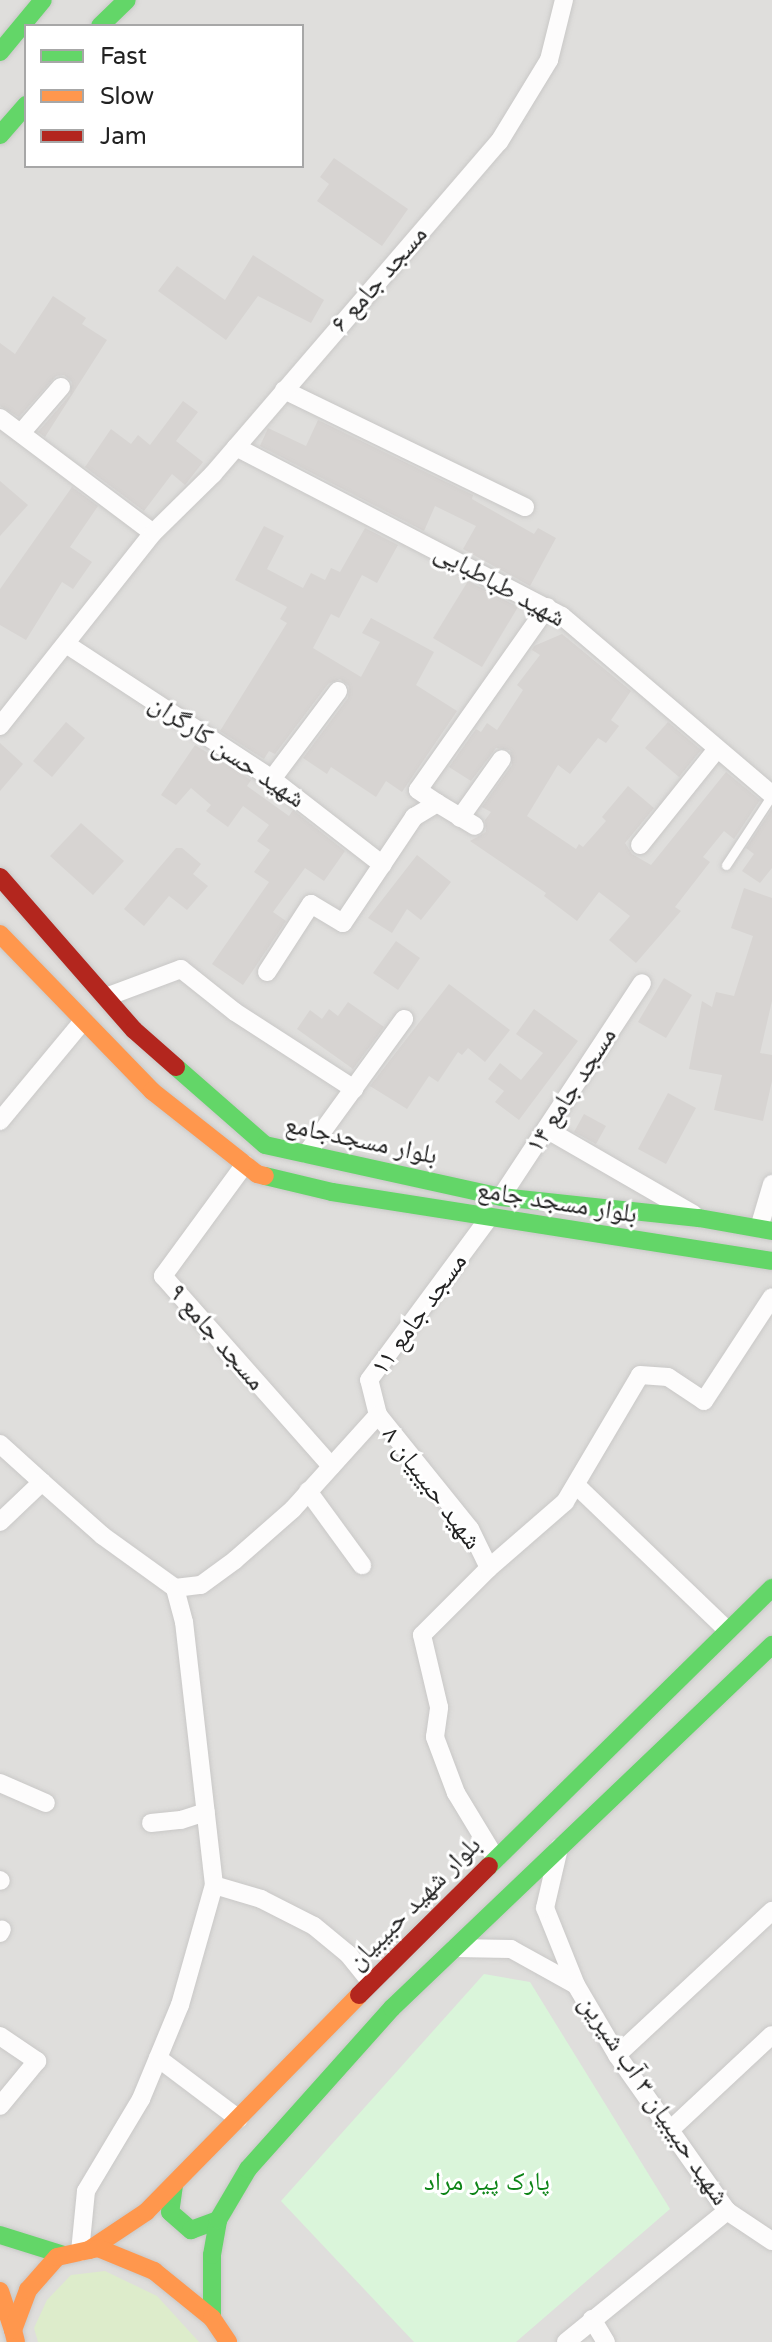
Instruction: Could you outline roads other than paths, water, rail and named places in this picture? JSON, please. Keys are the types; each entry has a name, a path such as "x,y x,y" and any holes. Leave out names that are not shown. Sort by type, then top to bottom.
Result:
{"main road":[{"path":"0,52 43,0"},
{"path":"102,24 127,0"},
{"path":"0,135 24,107"},
{"name":"بلوار مسجدجامع","path":"0,877 134,1030 265,1145 501,1197 699,1218 766,1230"},
{"name":"بلوار مسجد جامع","path":"0,934 152,1091 257,1174 332,1192 772,1261"},
{"name":"بلوار شهید حبیبیان","path":"13,2338 28,2290 57,2257 78,2252 146,2212 371,1982 772,1588"},
{"path":"212,2318 212,2255 218,2220 248,2169 392,2008 772,1645"},
{"path":"174,2185 170,2212 191,2230 218,2220"},
{"path":"0,2235 78,2252 98,2248 154,2271 212,2318 228,2342"},
{"path":"0,2291 13,2338"}],"street":[{"name":"مسجد جامع ۶","path":"0,726 153,533 236,447 499,142 549,60 564,0"},
{"path":"21,433 61,387"},
{"path":"284,390 525,507"},
{"path":"0,418 153,533"},
{"name":"شهید طباطبایی","path":"236,447 562,616 772,795"},
{"path":"502,759 468,822 418,790 547,607"},
{"name":"شهید حسن کارگران","path":"66,644 272,779 383,865"},
{"path":"272,779 338,691"},
{"path":"640,845 717,749"},
{"path":"267,972 311,904 343,923 414,817 437,803"},
{"path":"106,997 181,969 235,1012 354,1089"},
{"name":"مسجد جامع ۱۴","path":"501,1197 642,983"},
{"path":"306,1154 404,1019"},
{"path":"0,1121 83,1021"},
{"path":"546,1129 699,1218"},
{"name":"مسجد جامع ۹","path":"245,1164 163,1276 331,1466"},
{"path":"766,1230 772,1184"},
{"name":"مسجد جامع ۱۱","path":"378,1415 369,1380 489,1218"},
{"path":"496,1859 456,1793 435,1737 439,1707 422,1635 489,1568 565,1502 640,1375 668,1377 704,1401 772,1297"},
{"name":"شهید حبیبیان ۸","path":"175,1588 201,1585 235,1560 308,1491 378,1415 470,1529 489,1568"},
{"path":"0,1444 103,1536 175,1588 184,1622 214,1885 180,2005 141,2099 86,2191 78,2252"},
{"path":"0,1522 42,1482"},
{"path":"577,1486 727,1630"},
{"path":"308,1491 362,1565"},
{"path":"0,1783 46,1803"},
{"path":"151,1823 181,1820 206,1812"},
{"name":"شهید حبیبیان ۳ آب شیرین","path":"559,1848 545,1908 576,1985 617,2055 727,2211 772,2241"},
{"path":"214,1885 261,1899 314,1926 348,1954 371,1982"},
{"path":"617,2055 772,1911"},
{"name":"شهید حبیبیان ۳ آب شیرین","path":"455,1948 511,1949 576,1985"},
{"path":"670,2130 772,2035"},
{"path":"0,2036 37,2061 0,2106"},
{"path":"158,2058 239,2119"},
{"path":"566,2342 727,2211"},
{"path":"592,2319 606,2342"}],"lane":[{"path":"726,865 772,795"}],"park label":[{"name":"پارک پیر مراد","path":"487,2182"}]}
